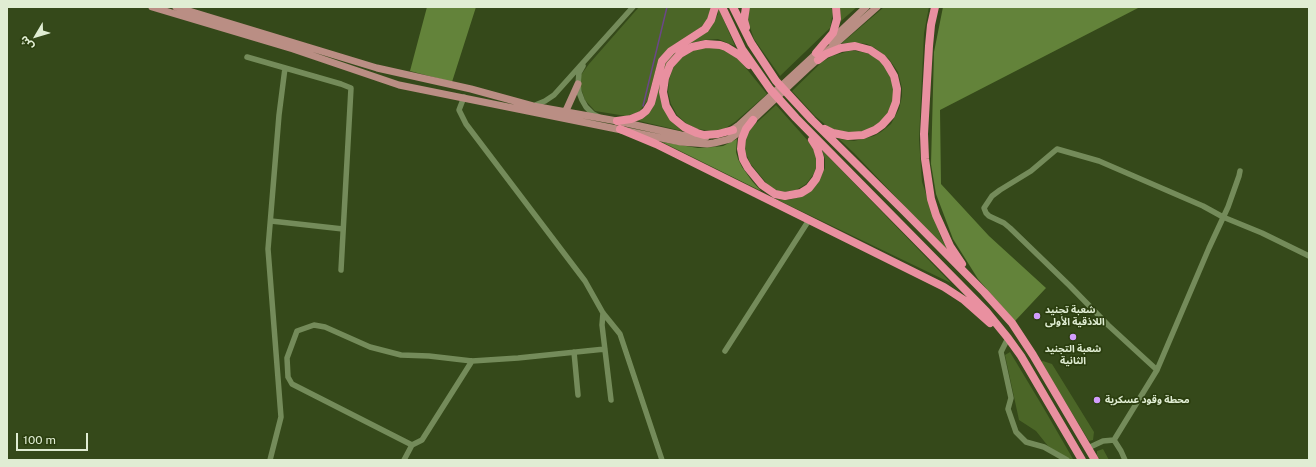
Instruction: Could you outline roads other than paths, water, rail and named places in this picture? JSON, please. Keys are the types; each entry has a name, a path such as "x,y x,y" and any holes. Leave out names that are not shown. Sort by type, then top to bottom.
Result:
{"highway":[{"path":"617,121 631,119 646,111 651,103 662,60 671,51 704,29 711,20 715,7"},
{"path":"722,7 742,49 770,88"},
{"path":"733,7 751,43 776,81 812,120 904,210 984,292 1012,323 1095,460"},
{"path":"746,7 744,20 751,43"},
{"path":"817,57 833,33 837,19 836,7"},
{"path":"935,7 931,25 929,46 924,134 927,176 931,198 943,232 960,262 984,292"},
{"path":"733,130 711,135 697,134 684,128 673,118 666,106 663,92 665,78 670,65 680,54 692,47 706,44 720,45 733,50 739,55 796,118 986,311 1021,356 1082,460"},
{"path":"812,120 833,133 848,136 862,135 875,130 887,120 894,109 897,96 896,82 891,69 882,58 870,50 855,46 840,48 817,57"},
{"path":"753,120 744,134 741,144 741,154 745,164 766,189 780,195 791,196 801,193 813,184 819,174 821,164 817,148 796,118"},
{"path":"620,129 656,144 944,287 964,300 1008,338"}],"main road":[{"path":"152,7 293,49 400,85 681,142 707,144 730,139 753,120 760,110"},
{"path":"176,7 377,68 470,89 533,106 566,111 681,135 699,137 719,136 733,130 760,110 805,67 876,7"},
{"path":"817,57 866,7"},
{"path":"563,119 578,84"}],"street":[{"path":"533,106 545,102 554,95 633,7"},
{"path":"247,57 352,88 341,270"},
{"path":"586,59 579,73 578,84 582,100 592,114 600,118"},
{"path":"270,460 282,417 268,249 279,115 285,68"},
{"path":"464,97 459,110 466,124 585,281 603,313 620,334 662,460"},
{"path":"1157,370 1108,325 1010,228 986,213 984,208 992,196 1030,171 1057,149 1099,161 1203,206 1223,217 1262,233 1309,256"},
{"path":"1114,440 1157,370 1223,217 1240,171"},
{"path":"725,351 809,220"},
{"path":"271,221 343,229"},
{"path":"603,313 602,325 611,400"},
{"path":"412,445 292,384 288,377 287,358 297,331 314,325 325,327 370,347 401,355 429,356 472,361 605,349"},
{"path":"1008,338 1001,352 1011,398 1008,409 1016,432 1026,442 1044,447 1067,460"},
{"path":"574,352 578,395"},
{"path":"404,460 412,445 422,440 472,361"},
{"path":"1088,448 1104,440 1114,440"},
{"path":"1114,440 1125,460"}],"waterway":[{"path":"643,106 667,7"}],"place":[{"name":"شعبة تجنيد اللاذقية الأولى","path":"1037,316"},
{"name":"شعبة التجنيد الثانية","path":"1073,337"},
{"name":"محطة وقود عسكرية","path":"1097,400"}]}
